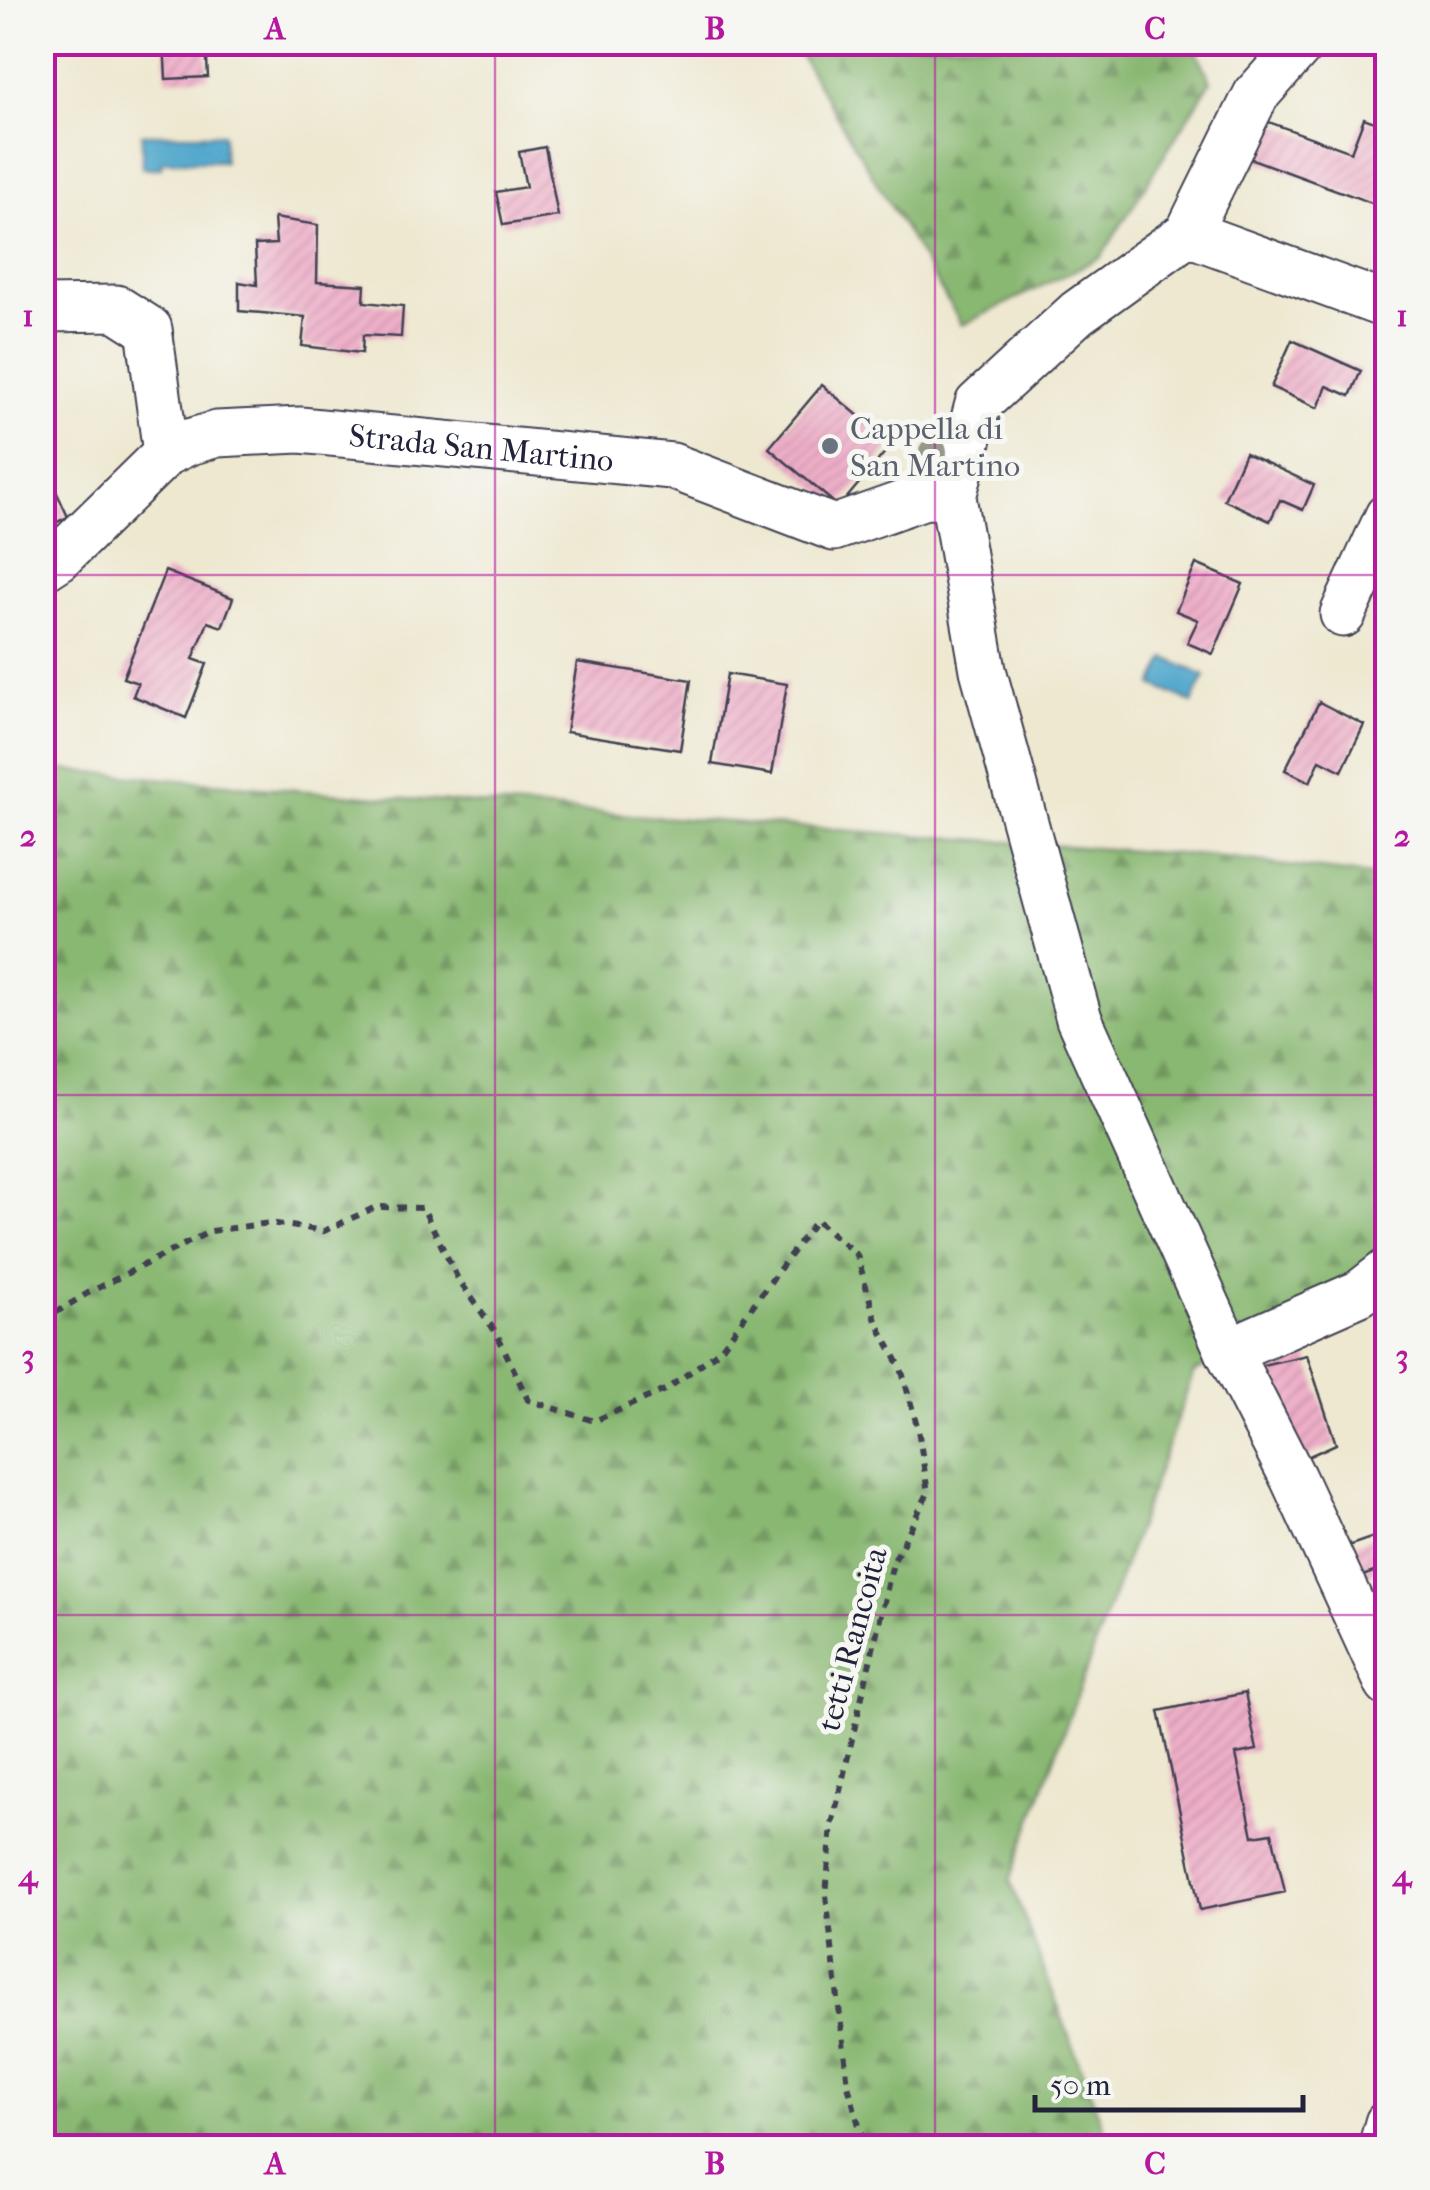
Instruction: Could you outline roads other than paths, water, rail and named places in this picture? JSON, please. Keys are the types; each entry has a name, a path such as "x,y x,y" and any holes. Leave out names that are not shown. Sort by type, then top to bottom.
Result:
{"street":[{"path":"1303,42 1256,95 1188,233 1077,313 978,404 952,497 983,670 1079,1019 1228,1351 1388,1684"},
{"path":"1188,233 1388,306"},
{"path":"42,309 116,308 149,329 166,453"},
{"name":"Strada San Martino","path":"42,569 59,558 166,453 217,434 300,430 672,466 834,528 925,496 952,497"},
{"path":"1343,614 1388,516"},
{"path":"1228,1351 1360,1293 1388,1271"},
{"path":"1381,2148 1388,2123"}],"water":[{"path":"142,134 223,134 224,161 162,161 161,168 142,168"},
{"path":"1166,658 1205,676 1192,703 1153,685"}],"place":[{"name":"Cappella di San Martino","path":"830,446"}]}
